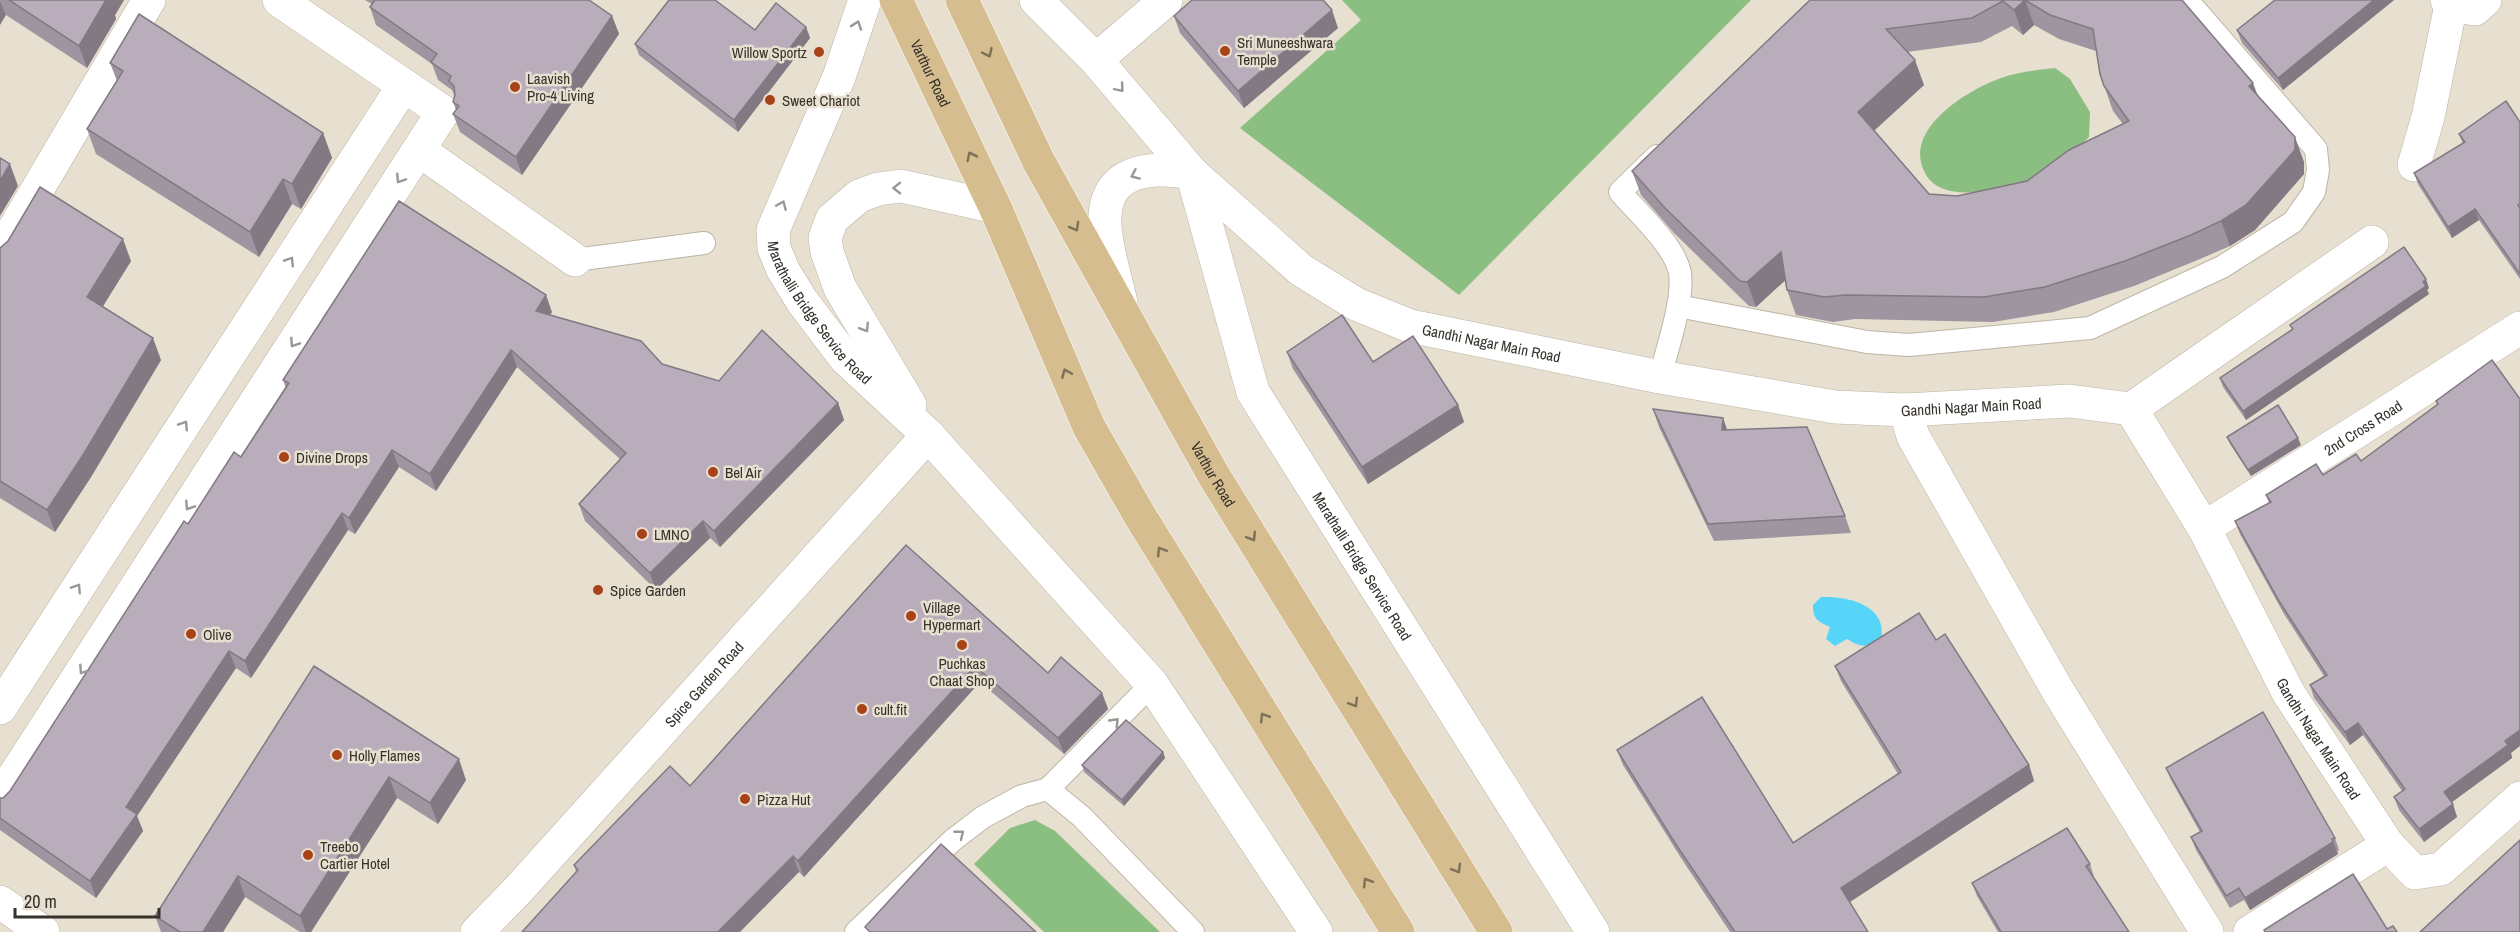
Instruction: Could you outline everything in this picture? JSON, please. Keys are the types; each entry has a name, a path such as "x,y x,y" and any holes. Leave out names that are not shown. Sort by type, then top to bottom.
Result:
{"main road":[{"name":"Varthur Road","path":"896,0 995,207 1089,427 1140,516 1398,932"},
{"name":"Varthur Road","path":"963,0 1039,162 1214,476 1496,932"}],"street":[{"path":"0,253 149,0"},
{"path":"0,798 443,112 279,0"},
{"name":"Marathalli Bridge Service Road","path":"865,0 839,77 773,230 774,248 783,270 802,301 846,359 928,435 1152,684 1316,932"},
{"name":"Marathalli Bridge Service Road","path":"1036,0 1096,60 1192,173 1253,392 1593,932"},
{"path":"1096,60 1166,0"},
{"path":"2414,165 2428,117 2449,2 2475,9 2486,0"},
{"path":"0,708 404,85"},
{"path":"419,150 575,260"},
{"path":"1124,314 1105,225 1106,205 1114,189 1131,174 1149,169 1192,173"},
{"name":"Gandhi Nagar Main Road","path":"1192,173 1301,270 1356,304 1410,326 1660,377 1835,407 1905,410 2069,401 2131,409 2204,528 2289,694 2388,845 2415,873 2441,869 2520,798"},
{"name":"Marathalli Bridge Service Road","path":"928,435 840,288 827,252 825,238 832,219 859,196 878,189 901,186 995,207"},
{"path":"2131,409 2372,242"},
{"name":"2nd Cross Road","path":"2204,528 2520,328"},
{"path":"1905,410 1913,436 2058,691 2207,932"},
{"name":"Spice Garden Road","path":"477,932 518,890 928,435"},
{"path":"2250,932 2388,845"},
{"path":"0,902 43,932"}],"lane":[{"path":"1678,306 1867,342 1909,345 1955,342 2090,328 2222,267 2293,222 2314,192 2318,170 2316,149 2187,0"},
{"path":"1660,377 1678,306 1680,272 1668,247 1620,192 1669,144"},
{"path":"575,260 704,243"},
{"path":"856,932 953,840 983,816 1022,796 1048,789 1152,684"},
{"path":"1048,789 1082,817 1193,932"}],"green space":[{"path":"1342,0 1751,0 1459,295 1240,128 1361,20"},
{"path":"2055,68 2070,79 2090,112 2089,137 2074,152 2047,172 2019,184 1983,192 1964,192 1948,190 1934,184 1925,173 1920,157 1922,142 1930,127 1942,114 1972,92 2001,78"},
{"path":"1035,820 1055,831 1160,932 1044,932 974,864 1010,828"}],"water":[{"path":"1821,597 1843,598 1864,605 1873,611 1882,629 1881,641 1864,646 1847,639 1835,646 1826,639 1830,627 1819,621 1814,614 1813,605"}],"building":[{"path":"9,0 106,0 79,46"},
{"name":"Laavish Pro-4 Living","path":"375,0 589,0 612,16 516,157 453,114 459,106 453,102 454,86 449,81 451,76 431,62 437,54 370,7"},
{"path":"669,0 715,0 755,30 776,3 806,27 734,120 635,44"},
{"path":"1192,0 1323,0 1332,10 1238,91 1174,16"},
{"path":"1810,0 2025,0 2182,0 2253,83 2249,86 2295,137 2295,150 2246,205 2221,221 2125,261 2045,287 1984,297 1846,295 1824,297 1787,290 1781,252 1747,282 1740,281 1665,208 1632,171","holes":["2025,0 2050,15 2093,29 2104,86 2129,121 2069,150 2027,181 1957,196 1929,194 1858,112 1915,60 1886,29 1972,18 2003,1 2014,10"]},
{"path":"2275,0 2374,0 2278,78 2237,30"},
{"path":"139,14 323,133 292,184 283,179 250,232 87,129 123,71 110,63"},
{"path":"2506,101 2520,122 2520,203 2518,205 2520,208 2520,274 2475,209 2448,227 2414,173 2465,142 2459,134"},
{"path":"0,158 10,164 0,181"},
{"path":"40,187 123,239 87,297 153,338 47,510 0,481 0,248 8,241"},
{"path":"399,201 546,295 536,311 641,341 662,364 719,381 762,330 838,403 714,531 703,521 650,573 579,504 626,453 511,350 430,474 392,450 349,518 342,513 245,661 229,651 126,807 137,814 90,881 0,818 0,798 10,791 184,521 188,524 234,452 241,457 289,383 283,380"},
{"path":"2404,247 2426,279 2423,282 2426,286 2243,411 2220,378 2293,329 2290,325"},
{"path":"1342,315 1373,362 1413,336 1458,405 1362,467 1287,352"},
{"path":"2492,360 2520,399 2520,730 2505,741 2508,745 2444,792 2453,804 2419,829 2394,797 2405,789 2358,723 2345,732 2310,685 2327,675 2279,601 2235,521 2271,502 2266,495 2316,464 2323,475 2356,454 2361,461 2438,404 2436,401"},
{"path":"2278,405 2298,438 2248,470 2227,437"},
{"path":"1653,409 1723,418 1722,430 1807,427 1845,516 1708,524"},
{"path":"906,545 1048,673 1061,657 1102,693 1058,738 975,666 798,861 793,856 718,932 522,932 578,870 574,865 670,766 690,786"},
{"path":"1919,613 1936,640 1945,634 2029,765 1841,888 1868,932 1735,932 1675,843 1617,750 1702,697 1793,843 1901,772 1835,666"},
{"path":"314,666 459,759 430,803 389,777 300,916 238,876 203,932 180,932 155,916"},
{"path":"2263,712 2335,838 2332,839 2333,842 2245,898 2239,888 2226,896 2191,837 2202,831 2166,768"},
{"path":"1126,720 1163,752 1122,800 1082,765"},
{"path":"2067,828 2090,864 2086,866 2129,932 2001,932 1972,883"},
{"path":"2520,840 2520,932 2420,932"},
{"path":"941,844 1036,932 870,932 865,927"},
{"path":"2353,874 2387,929 2393,926 2397,932 2265,932 2264,930"}],"place":[{"name":"Sri Muneeshwara Temple","path":"1225,51"},
{"name":"Willow Sportz","path":"819,52"},
{"name":"Laavish Pro-4 Living","path":"515,87"},
{"name":"Sweet Chariot","path":"770,100"},
{"name":"Divine Drops","path":"284,457"},
{"name":"Bel Air","path":"713,472"},
{"name":"LMNO","path":"642,534"},
{"name":"Spice Garden","path":"598,590"},
{"name":"Village Hypermart","path":"911,616"},
{"name":"Olive","path":"191,634"},
{"name":"Puchkas Chaat Shop","path":"962,645"},
{"name":"cult.fit","path":"862,709"},
{"name":"Holly Flames","path":"337,755"},
{"name":"Pizza Hut","path":"745,799"},
{"name":"Treebo Cartier Hotel","path":"308,855"}]}
